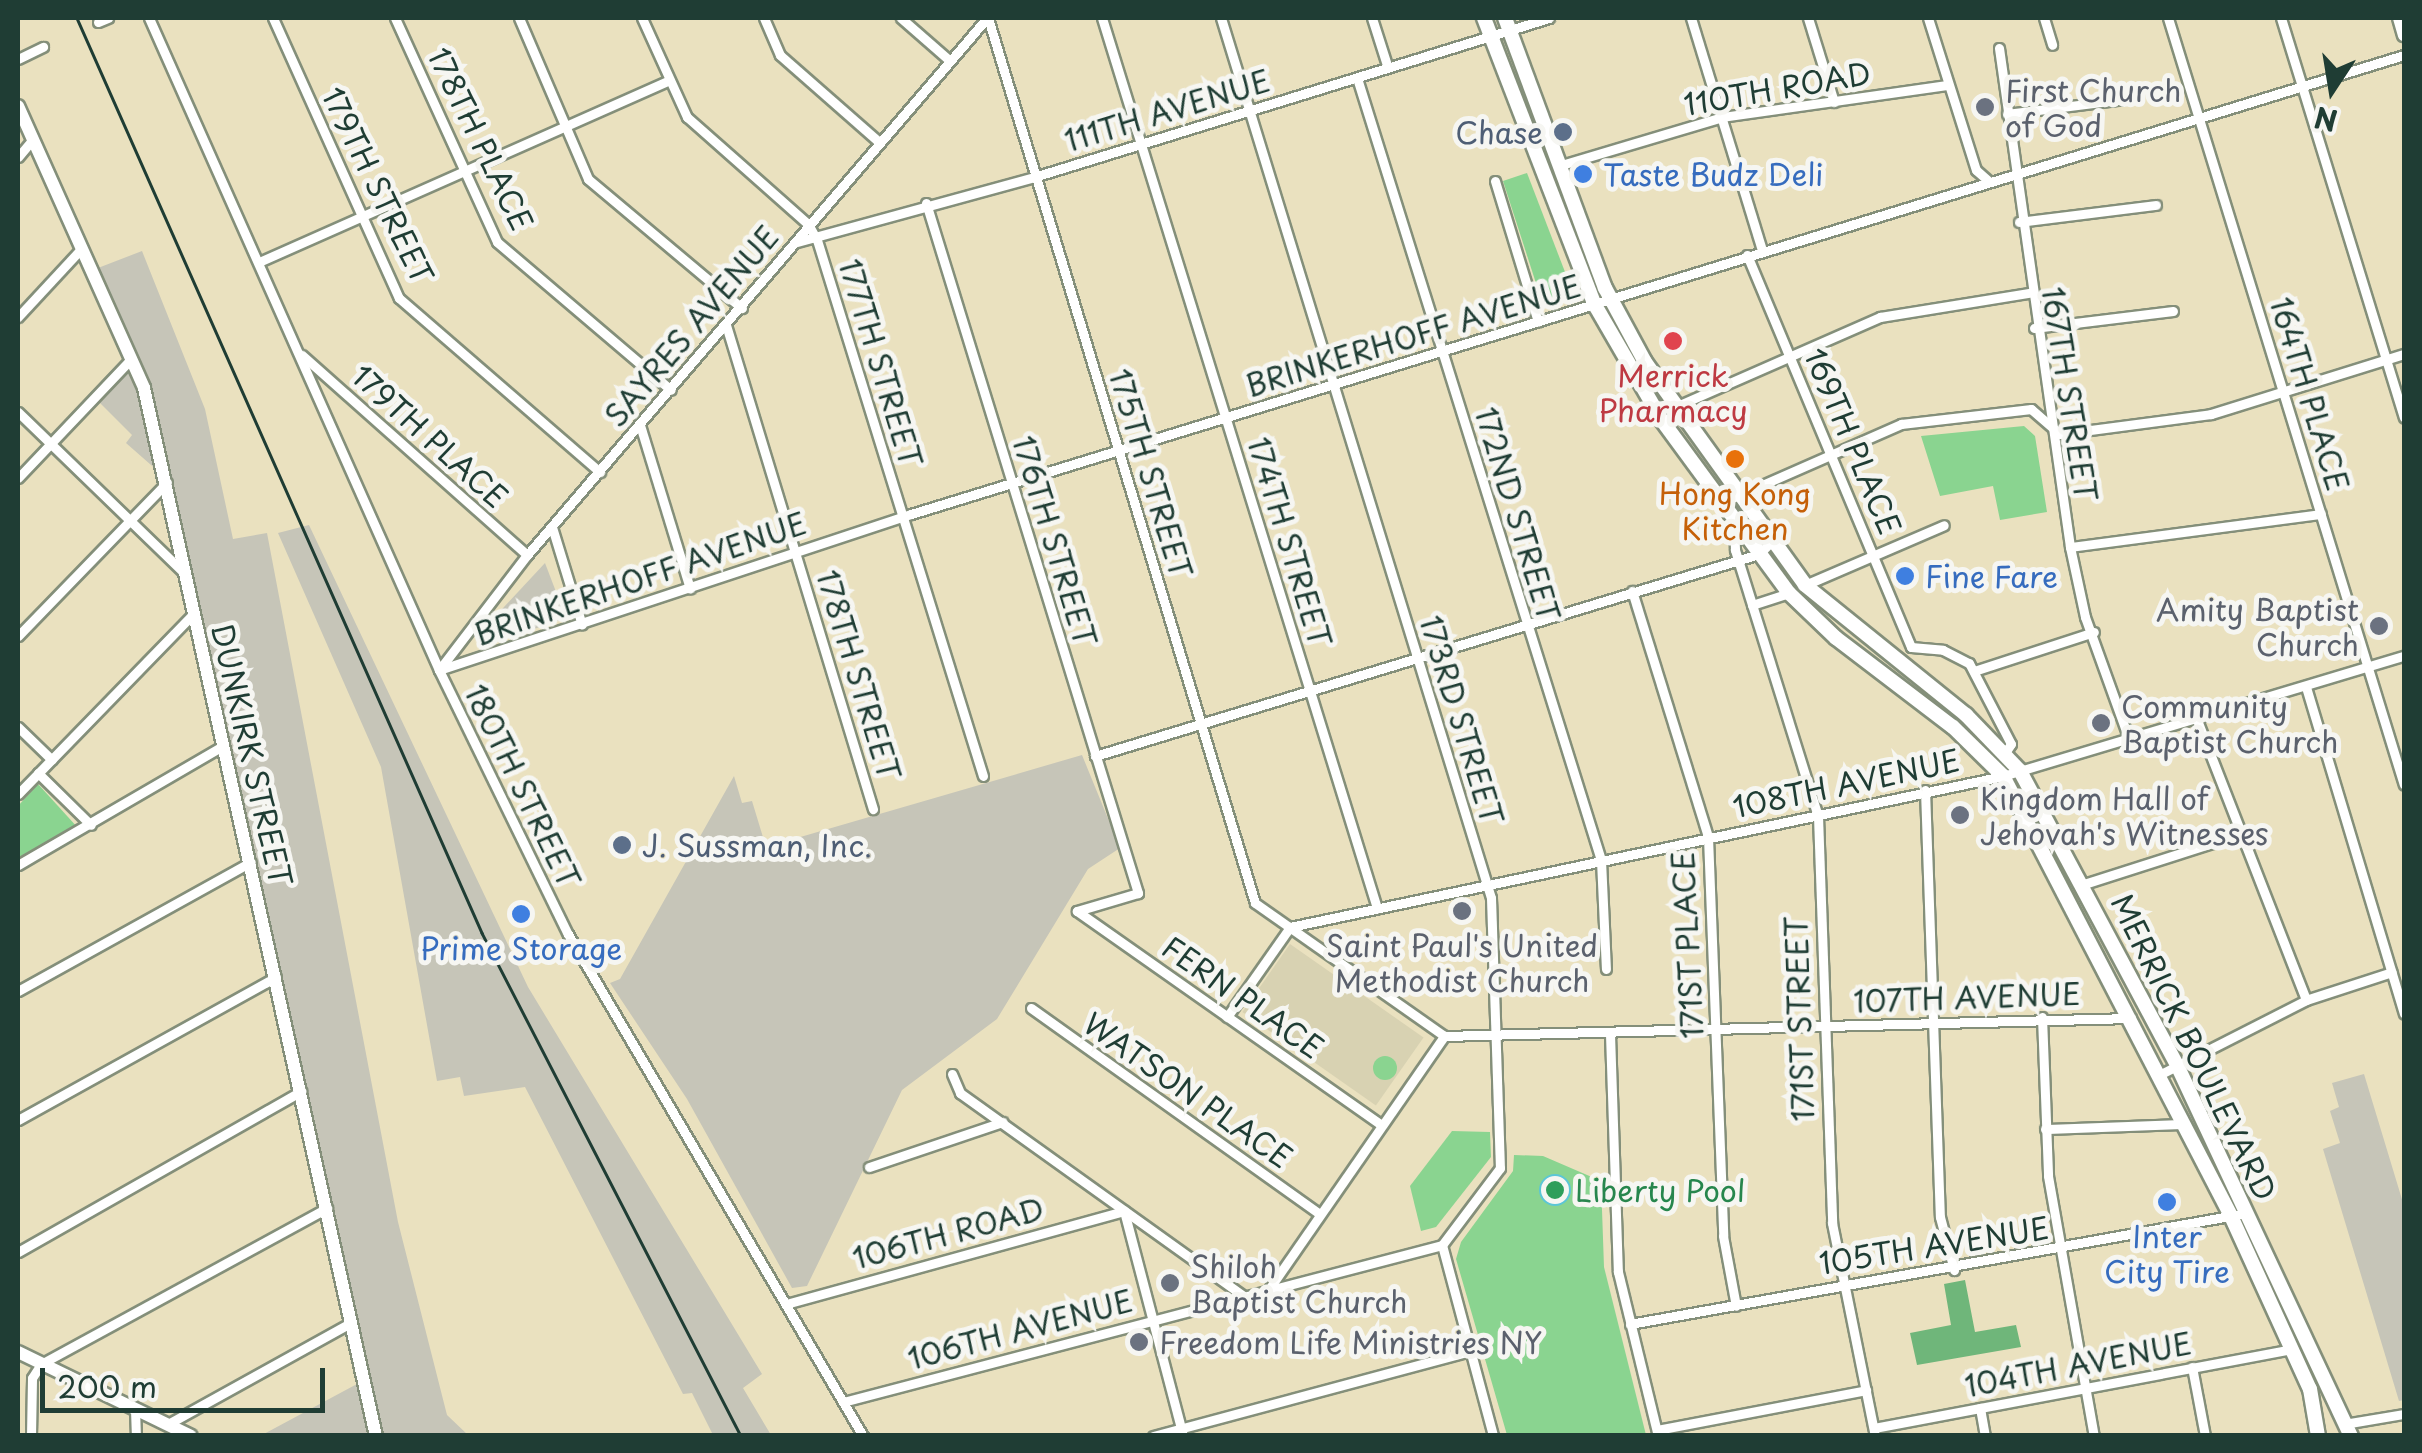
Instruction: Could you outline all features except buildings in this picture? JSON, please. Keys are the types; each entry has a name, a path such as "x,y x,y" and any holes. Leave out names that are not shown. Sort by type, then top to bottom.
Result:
{"main road":[{"name":"MERRICK BOULEVARD","path":"1484,18 1602,302 1737,494 1805,585 1897,664 1966,716 2020,771 2084,884 2178,1067 2312,1395 2318,1436"},
{"path":"2399,18 2404,35"},
{"name":"MERRICK BOULEVARD","path":"1508,24 1621,357 1788,593 1953,727 2003,776 2184,1124 2238,1214 2347,1430"},
{"name":"DUNKIRK STREET","path":"18,106 131,359 166,482 376,1436"},
{"path":"18,1352 190,1436"}],"street":[{"name":"180TH STREET","path":"149,18 439,670 568,934 863,1436"},
{"name":"179TH STREET","path":"272,18 400,298 600,472"},
{"name":"178TH PLACE","path":"396,18 498,242 671,390"},
{"path":"519,18 588,179 742,308"},
{"name":"177TH STREET","path":"642,18 687,117 808,224 817,240 983,776"},
{"path":"764,18 780,55 880,143"},
{"path":"901,18 949,60"},
{"name":"SAYRES AVENUE","path":"439,670 527,555 987,18"},
{"name":"175TH STREET","path":"987,18 1255,903 1444,1036"},
{"name":"174TH STREET","path":"1102,18 1376,908"},
{"name":"173RD STREET","path":"1221,18 1487,884 1498,1036 1500,1168 1442,1245"},
{"path":"1372,18 1388,68"},
{"name":"111TH AVENUE","path":"797,242 817,240 926,204 1142,144 1492,35 1508,24 1550,18"},
{"path":"1690,18 1762,250"},
{"path":"1808,18 1834,102"},
{"path":"1928,18 1976,170 1990,182"},
{"path":"2044,18 2052,46"},
{"name":"164TH PLACE","path":"2168,18 2404,785"},
{"path":"2281,18 2404,417"},
{"path":"18,59 43,47"},
{"name":"167TH STREET","path":"1998,48 2034,328 2070,547 2129,739"},
{"name":"BRINKERHOFF AVENUE","path":"439,670 1010,483 2198,115 2404,55"},
{"name":"172ND STREET","path":"1357,78 1601,860 1606,969"},
{"path":"259,262 670,80"},
{"name":"110TH ROAD","path":"1558,166 1722,117 1948,85"},
{"path":"2007,114 2134,98"},
{"path":"18,157 33,139"},
{"path":"1496,181 1538,322"},
{"name":"176TH STREET","path":"926,204 1138,893 1077,910"},
{"path":"2019,222 2156,205"},
{"path":"18,317 82,248"},
{"name":"169TH PLACE","path":"1746,255 1911,647"},
{"path":"1676,406 1880,317 2029,293"},
{"path":"2034,328 2173,312"},
{"name":"178TH STREET","path":"726,325 873,809"},
{"name":"179TH PLACE","path":"300,354 527,555"},
{"path":"1721,503 1830,450 1901,424 2031,409 2060,434 2211,414 2404,354"},
{"path":"18,478 131,359"},
{"path":"18,412 184,574"},
{"path":"640,425 690,589"},
{"path":"18,636 166,482"},
{"path":"2070,547 2321,514"},
{"name":"171ST STREET","path":"1734,521 1738,559 1818,816 1832,1223 1874,1432"},
{"path":"1805,585 1944,525"},
{"path":"552,527 582,625"},
{"path":"153,540 179,544"},
{"path":"1095,756 1759,554 1772,542"},
{"name":"171ST PLACE","path":"1632,591 1708,837 1723,1236 1736,1306"},
{"path":"1752,606 1788,593"},
{"path":"18,794 194,612"},
{"path":"1974,671 2094,632"},
{"path":"1897,664 1911,647 1956,654 1974,671 2011,744 2004,754"},
{"name":"108TH AVENUE","path":"1290,926 2003,776 2404,656"},
{"path":"2306,686 2404,1014"},
{"path":"2197,720 2306,1000"},
{"path":"18,727 52,760"},
{"path":"18,865 224,745"},
{"path":"38,774 91,825"},
{"path":"1925,790 1940,1217 1954,1270"},
{"path":"2084,884 2244,834"},
{"path":"18,991 251,862"},
{"name":"FERN PLACE","path":"1077,910 1380,1124"},
{"path":"1227,1017 1290,926"},
{"path":"2160,1074 2306,1000 2392,972"},
{"path":"18,1120 276,978"},
{"name":"WATSON PLACE","path":"1031,1008 1317,1212"},
{"path":"2042,1018 2045,1129 2061,1249 2094,1436"},
{"name":"107TH AVENUE","path":"1444,1036 2132,1018"},
{"path":"1610,1034 1618,1272 1658,1433 1866,1390"},
{"path":"1269,1289 1317,1212 1444,1036"},
{"path":"952,1074 960,1093 1244,1296"},
{"path":"18,1252 301,1091"},
{"path":"869,1168 1003,1122"},
{"path":"2045,1129 2184,1124"},
{"path":"31,1436 32,1378 41,1364 327,1208"},
{"path":"1124,1211 1182,1432"},
{"name":"106TH ROAD","path":"786,1304 1124,1211"},
{"name":"105TH AVENUE","path":"1630,1324 1837,1286 1848,1289 1954,1270 2238,1214"},
{"path":"1442,1245 1467,1352 1494,1436"},
{"name":"106TH AVENUE","path":"843,1402 1442,1245"},
{"path":"168,1424 352,1322"},
{"name":"104TH AVENUE","path":"1874,1432 2292,1349"},
{"path":"1153,1436 1182,1432 1467,1352"},
{"path":"2192,1367 2205,1436"},
{"path":"135,1408 136,1436"},
{"path":"1980,1408 1985,1436"},
{"path":"2347,1430 2404,1414"}],"shaded area":[{"path":"142,251 205,409 233,539 267,533 398,1222 447,1415 468,1435 262,1435 357,1384 159,472 126,443 132,435 90,393 123,358 85,273"},
{"path":"309,525 528,987 762,1374 743,1388 771,1435 713,1435 692,1393 683,1394 525,1087 464,1096 460,1077 437,1081 381,767 278,533"},
{"path":"545,563 566,618 482,647 478,635"},
{"path":"1082,755 1120,848 1088,869 997,1019 902,1090 807,1286 792,1288 687,1099 610,983 620,979 734,776 742,803 752,801 766,847"},
{"path":"1290,944 1424,1037 1376,1105 1242,1012"},
{"path":"2364,1074 2404,1206 2404,1400 2399,1401 2323,1149 2340,1143 2330,1111 2339,1107 2332,1083"}],"green space":[{"path":"1527,173 1575,298 1544,308 1503,181"},
{"path":"2024,426 2035,436 2047,512 2000,520 1993,486 1940,496 1921,436"},
{"path":"38,784 78,828 18,861 18,806"},
{"path":"1385,1056 1394,1059 1394,1077 1385,1080 1376,1077 1373,1068 1376,1059"},
{"path":"1452,1131 1490,1132 1491,1157 1436,1227 1421,1231 1410,1186"},
{"path":"1514,1155 1543,1156 1601,1181 1604,1267 1646,1435 1507,1435 1456,1259 1461,1242 1513,1171"},
{"path":"1965,1280 1975,1332 2016,1325 2021,1347 1917,1365 1910,1333 1951,1325 1944,1284"}],"water":[{"name":"Liberty Pool","path":"1555,1174 1567,1178 1571,1190 1567,1202 1555,1206 1543,1202 1539,1190 1543,1178"}],"railway":[{"path":"77,18 482,933 741,1436"}],"place":[{"name":"First Church of God","path":"1985,107"},
{"name":"Chase","path":"1563,132"},
{"name":"Taste Budz Deli","path":"1583,174"},
{"name":"Merrick Pharmacy","path":"1673,341"},
{"name":"Hong Kong Kitchen","path":"1735,459"},
{"name":"Fine Fare","path":"1905,576"},
{"name":"Amity Baptist Church","path":"2379,626"},
{"name":"Community Baptist Church","path":"2101,723"},
{"name":"Kingdom Hall of Jehovah's Witnesses","path":"1960,815"},
{"name":"J. Sussman, Inc.","path":"622,845"},
{"name":"Saint Paul's United Methodist Church","path":"1462,911"},
{"name":"Prime Storage","path":"521,914"},
{"name":"Liberty Pool","path":"1555,1190"},
{"name":"Inter City Tire","path":"2167,1202"},
{"name":"Shiloh Baptist Church","path":"1170,1283"},
{"name":"Freedom Life Ministries NY","path":"1139,1342"}]}
